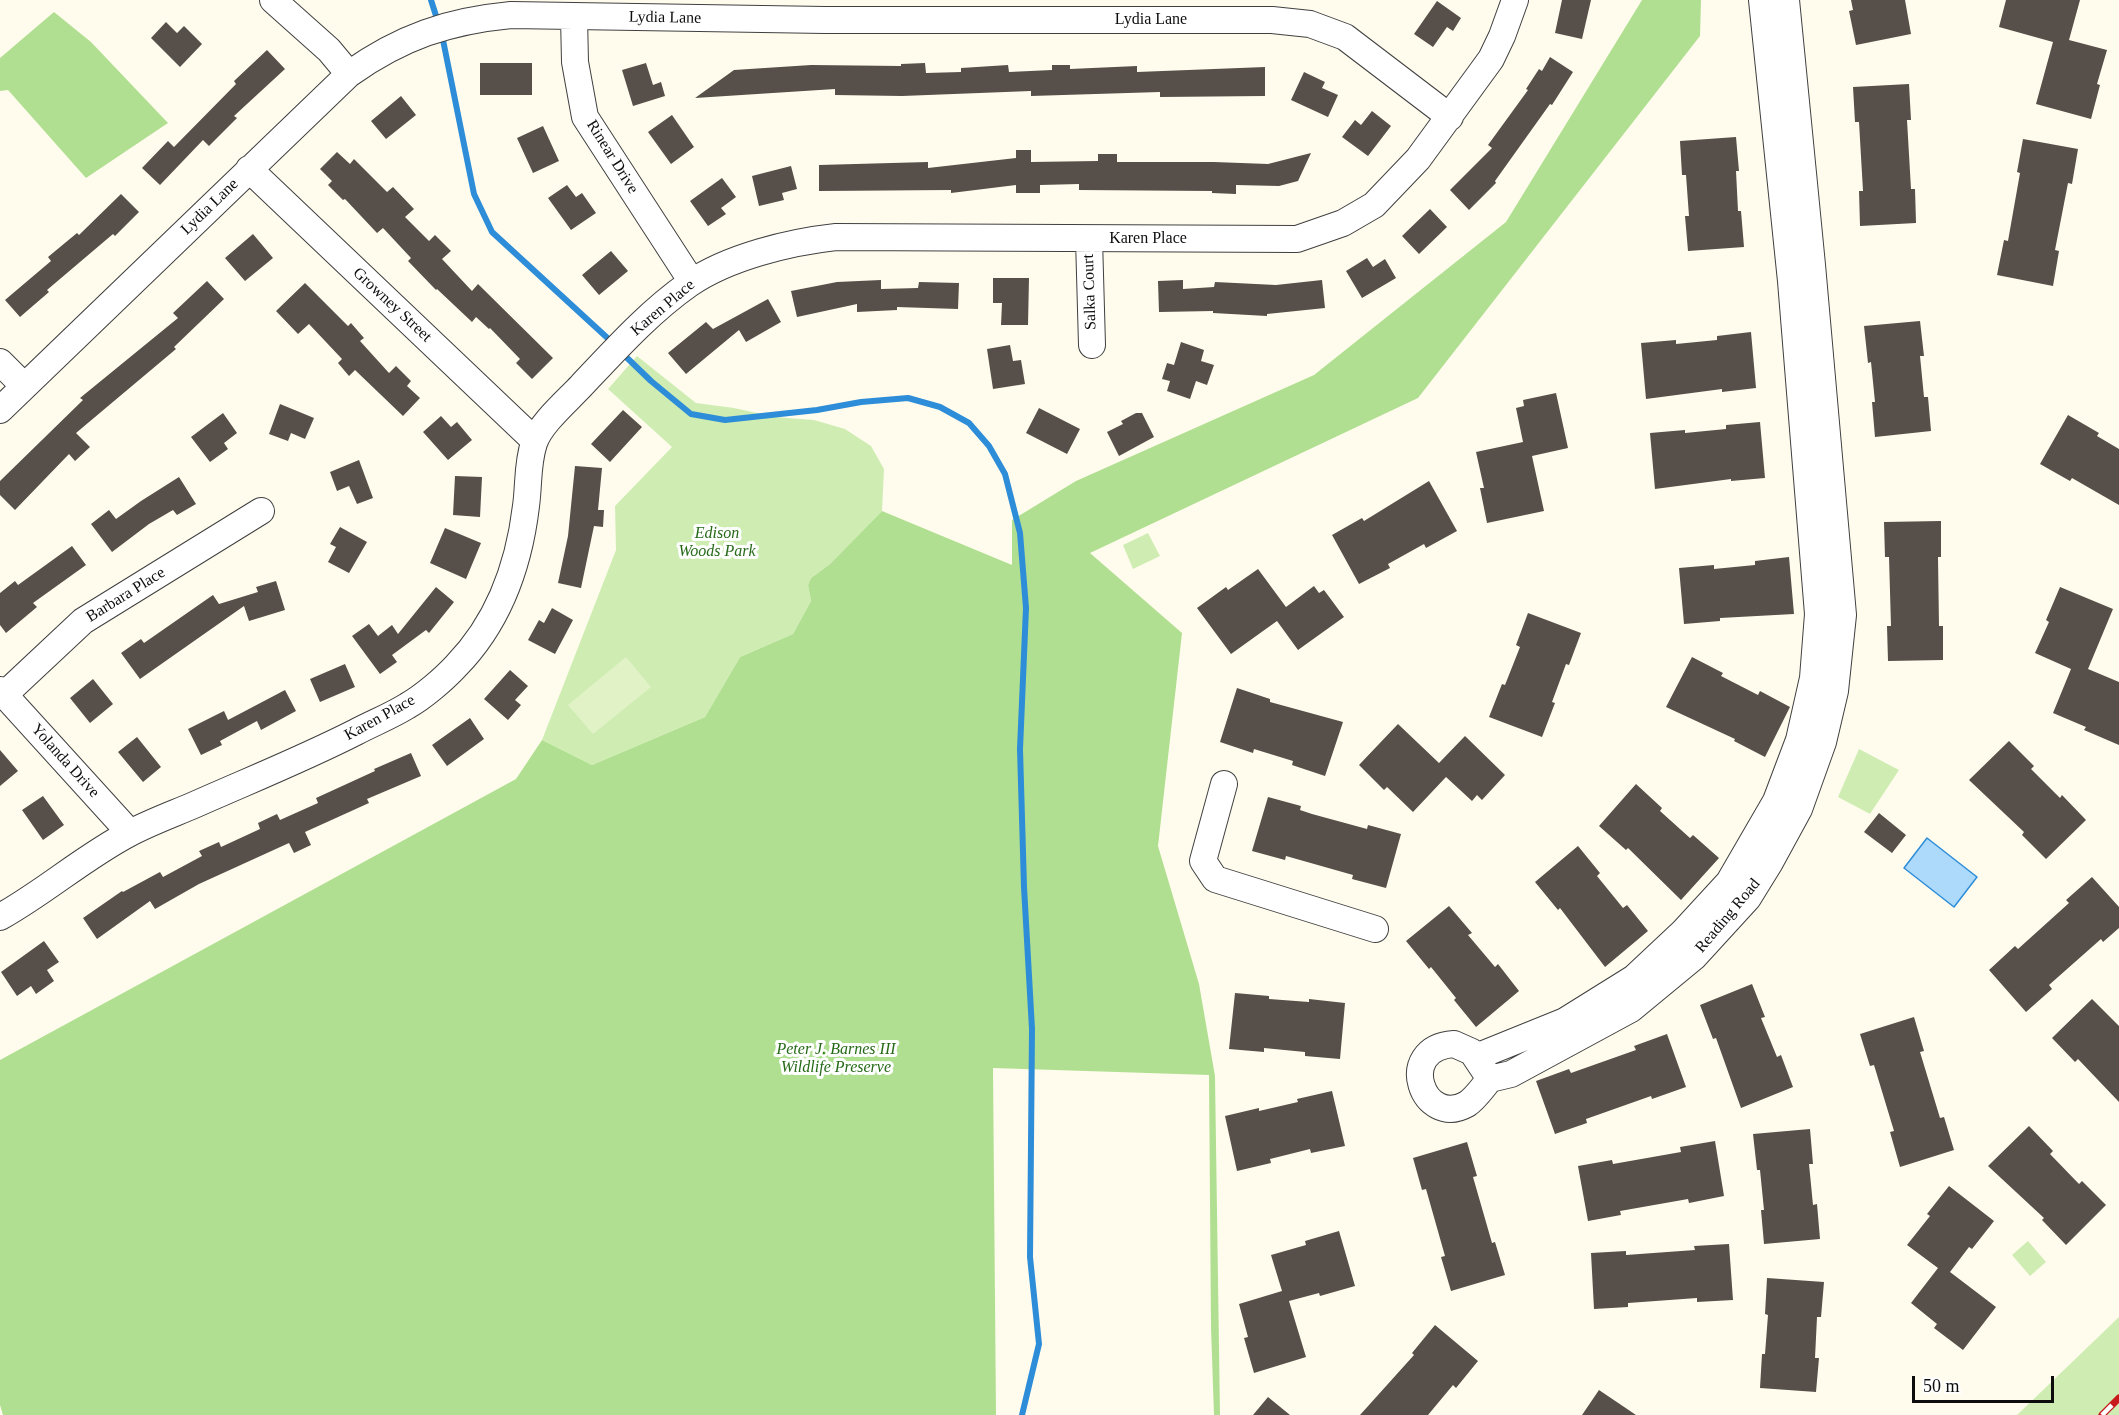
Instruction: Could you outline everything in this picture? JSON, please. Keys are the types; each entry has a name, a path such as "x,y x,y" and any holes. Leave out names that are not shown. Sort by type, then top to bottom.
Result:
{"street":[{"path":"273,0 329,50 350,74"},
{"name":"Karen Place","path":"0,917 66,872 130,833 328,746 410,705 455,668 475,645 490,620 505,592 516,563 523,532 528,470 534,440 612,353 662,304 692,282 733,262 776,247 836,237 1297,238 1320,232 1343,223 1374,205 1418,159 1491,59 1515,0"},
{"path":"1762,0 1791,281 1830,614"},
{"path":"1786,0 1812,265 1830,614"},
{"name":"Lydia Lane","path":"0,410 350,74 394,45 418,34 450,24 512,15 574,17 825,10 1272,20 1310,24 1344,37 1450,117"},
{"name":"Rinear Drive","path":"574,17 575,62 585,117 692,282"},
{"name":"Growney Street","path":"249,170 534,440"},
{"name":"Salka Court","path":"1089,239 1092,345"},
{"path":"0,362 24,386"},
{"name":"Barbara Place","path":"2,692 83,621 261,511"},
{"name":"Reading Road","path":"1476,1057 1565,1021 1634,978 1683,932 1729,882 1776,801 1799,741 1812,678 1830,614"},
{"name":"Reading Road","path":"1490,1079 1511,1074 1632,1009 1694,957 1748,898 1798,809 1823,742 1835,691 1830,614"},
{"name":"Yolanda Drive","path":"2,692 130,833"},
{"path":"1224,784 1203,861 1215,879 1375,929"},
{"path":"1454,1044 1472,1052 1490,1079 1471,1101 1456,1108 1445,1107 1426,1096 1420,1085 1420,1067 1427,1056 1440,1046 1454,1044"}],"green space":[{"name":"Peter J. Barnes III Wildlife Preserve","path":"1642,0 1701,0 1700,36 1418,398 1090,553 1182,633 1158,846 1199,984 1215,1076 1220,1415 1214,1415 1211,1328 1209,1075 993,1068 996,1415 3,1415 0,1405 0,1060 516,779 542,740 592,765 705,717 740,657 793,634 811,601 808,585 811,578 830,564 882,511 1012,565 1012,520 1076,481 1314,375 1506,222"},
{"path":"54,12 91,42 168,123 86,178 8,90 0,91 0,58"},
{"name":"Edison Woods Park","path":"637,356 696,403 775,417 814,420 845,429 871,446 884,469 882,511 830,564 811,578 808,585 811,601 793,634 740,657 705,717 592,765 542,740 616,550 615,506 672,447 608,389"},
{"path":"1148,533 1160,556 1133,569 1123,545"},
{"path":"626,657 651,687 593,734 568,705"},
{"path":"1859,749 1899,770 1870,814 1838,797"},
{"path":"2028,1241 2046,1262 2030,1276 2012,1255"},
{"path":"2119,1317 2119,1415 2017,1415"}],"water":[{"path":"1927,838 1977,877 1954,907 1904,868"}],"building":[{"path":"1562,0 1591,0 1582,39 1555,33"},
{"path":"1851,0 1905,0 1911,34 1856,45 1849,11 1853,10"},
{"path":"2006,0 2080,0 2069,40 2107,50 2097,84 2100,85 2091,119 2036,104 2053,42 1999,27"},
{"path":"1437,1 1461,18 1453,31 1447,27 1433,47 1414,34"},
{"path":"166,22 177,33 184,26 202,44 180,67 151,38"},
{"path":"267,50 285,69 234,116 237,118 209,146 203,140 160,185 142,168 168,141 174,147 236,84 234,81"},
{"path":"1550,57 1573,72 1552,105 1550,104 1495,181 1496,183 1469,210 1450,190 1492,148 1488,145 1528,90 1526,89 1539,69 1542,71"},
{"path":"480,63 532,63 532,95 480,95"},
{"path":"646,63 653,85 661,82 665,96 633,106 622,70"},
{"path":"925,63 926,73 961,72 961,68 1008,65 1009,72 1052,70 1052,65 1070,65 1070,69 1137,66 1137,72 1265,67 1265,96 1160,97 1160,92 1031,96 1031,91 902,96 835,95 835,89 695,98 734,70 811,65 901,66 901,64"},
{"path":"1304,72 1325,82 1322,88 1338,95 1328,117 1291,100"},
{"path":"1909,84 1911,120 1907,120 1911,189 1915,189 1916,223 1860,226 1859,191 1863,191 1859,122 1855,122 1853,87"},
{"path":"401,96 416,115 386,139 371,121"},
{"path":"1372,111 1391,126 1368,156 1342,137 1355,120 1361,125"},
{"path":"672,115 694,147 671,164 648,132"},
{"path":"543,126 559,161 533,173 517,138"},
{"path":"1736,137 1739,171 1736,171 1738,211 1741,211 1744,247 1688,251 1685,216 1689,216 1686,175 1682,175 1680,141"},
{"path":"2023,139 2078,149 2072,184 2068,183 2055,250 2059,251 2053,286 1997,275 2004,240 2008,241 2020,173 2017,172"},
{"path":"1016,150 1031,150 1031,162 1098,161 1098,154 1117,154 1117,162 1268,164 1311,153 1298,181 1279,186 1236,185 1236,194 1212,193 1212,191 1079,190 1079,184 1040,185 1040,193 1016,193 1016,185 951,193 951,190 819,191 819,165 928,162 928,168 1016,158"},
{"path":"337,152 350,164 354,159 387,192 393,187 414,209 405,217 429,241 435,235 451,251 442,259 472,291 478,284 553,358 532,379 516,363 520,359 490,328 476,317 472,322 408,261 411,258 383,228 377,233 345,199 343,200 328,185 332,181 320,169"},
{"path":"791,166 797,189 782,193 784,200 759,206 752,176"},
{"path":"722,178 736,197 721,208 726,214 708,226 690,201"},
{"path":"567,185 576,197 582,193 596,213 571,230 548,198"},
{"path":"121,194 139,212 115,236 113,234 47,290 49,292 20,317 5,300 51,261 48,257 77,233 79,235"},
{"path":"1430,209 1447,227 1419,254 1402,236"},
{"path":"253,234 273,258 245,281 225,258"},
{"path":"611,251 628,271 599,295 582,275"},
{"path":"1367,258 1373,267 1385,259 1396,278 1362,298 1346,271"},
{"path":"993,278 1029,278 1028,325 1001,325 1002,303 993,303"},
{"path":"881,280 881,289 918,288 919,282 959,283 958,309 897,307 897,310 857,312 857,304 797,317 791,291 837,282"},
{"path":"1183,280 1183,289 1214,287 1215,282 1276,285 1322,280 1325,308 1267,314 1267,316 1213,313 1213,311 1159,312 1158,281"},
{"path":"207,281 224,299 174,347 176,349 76,433 90,447 75,461 69,454 15,510 0,495 0,481 83,400 80,398 178,318 173,313"},
{"path":"305,283 348,326 351,323 364,338 360,341 389,373 396,366 411,381 407,386 420,398 403,416 355,370 349,376 338,363 342,359 309,324 298,334 276,311"},
{"path":"768,299 781,322 746,342 739,330 686,374 668,353 706,322 713,329"},
{"path":"1920,321 1924,356 1920,356 1924,397 1928,397 1931,431 1875,437 1872,402 1875,402 1864,326"},
{"path":"1751,332 1756,388 1722,392 1722,389 1646,399 1641,343 1676,340 1676,344 1717,340 1717,336"},
{"path":"1181,342 1204,350 1201,361 1214,365 1207,385 1196,381 1190,399 1167,391 1170,381 1162,379 1167,363 1174,365"},
{"path":"1010,345 1013,361 1021,360 1025,384 993,389 987,349"},
{"path":"1556,393 1568,448 1532,456 1544,511 1487,523 1480,488 1484,488 1476,452 1523,442 1516,408 1524,406 1523,400"},
{"path":"280,404 314,418 305,439 291,433 288,441 269,434"},
{"path":"1039,408 1080,429 1067,454 1026,433"},
{"path":"623,410 642,427 610,462 591,444"},
{"path":"223,413 237,433 224,443 228,449 210,462 191,437"},
{"path":"1136,413 1142,413 1154,437 1119,456 1107,432 1123,424 1121,421"},
{"path":"2068,415 2099,433 2097,436 2119,449 2119,505 2072,478 2070,481 2040,464"},
{"path":"441,416 451,427 457,422 472,440 448,460 423,432"},
{"path":"1760,422 1765,478 1731,481 1731,479 1655,489 1650,433 1685,430 1685,433 1726,429 1726,425"},
{"path":"359,460 373,498 357,504 349,486 337,491 330,472"},
{"path":"575,466 602,468 598,510 604,510 603,527 594,526 581,588 558,583 568,536"},
{"path":"455,476 482,477 480,517 453,515"},
{"path":"179,477 196,504 177,515 173,510 149,524 112,552 91,524 109,510 116,519"},
{"path":"1429,481 1457,531 1426,548 1424,544 1388,564 1390,568 1359,584 1332,535 1362,518 1364,521"},
{"path":"1941,521 1941,557 1938,557 1939,626 1943,626 1943,660 1888,661 1887,626 1891,626 1889,557 1885,557 1884,522"},
{"path":"340,527 367,542 349,573 328,562 336,547 330,544"},
{"path":"445,528 481,543 466,579 430,563"},
{"path":"72,546 86,565 33,603 37,607 6,633 0,625 0,593 15,581 18,585"},
{"path":"1789,557 1794,614 1720,618 1720,621 1684,624 1679,568 1714,565 1714,569 1755,565 1755,561"},
{"path":"1258,569 1286,607 1314,586 1319,593 1324,590 1344,617 1298,650 1277,621 1231,654 1197,608 1226,587 1228,590"},
{"path":"276,581 285,610 249,621 244,606 140,679 121,653 141,639 144,643 213,595 219,604 258,592 256,587"},
{"path":"436,587 454,602 429,633 426,630 392,655 397,662 380,674 352,636 369,624 378,636 392,625 398,634"},
{"path":"2060,587 2113,609 2088,669 2119,682 2119,745 2053,713 2071,669 2035,653 2049,622 2046,620"},
{"path":"552,608 573,620 555,654 528,640 539,620 544,623"},
{"path":"1528,613 1581,633 1569,665 1566,664 1542,737 1489,717 1520,647 1516,645"},
{"path":"1692,657 1723,673 1721,676 1758,695 1760,691 1790,707 1765,757 1734,741 1735,739 1666,707"},
{"path":"345,664 355,687 320,702 310,679"},
{"path":"510,670 528,686 515,700 521,705 508,720 484,699"},
{"path":"93,679 113,704 90,723 70,698"},
{"path":"1237,688 1270,699 1270,702 1343,722 1325,776 1292,765 1293,761 1254,749 1253,753 1220,742"},
{"path":"285,690 296,711 261,730 257,721 220,741 222,745 201,755 188,729 224,711 228,720"},
{"path":"470,718 484,739 447,766 432,745"},
{"path":"1398,724 1439,763 1465,736 1505,775 1482,800 1477,795 1472,801 1446,777 1413,812 1387,787 1384,790 1359,765"},
{"path":"137,737 161,767 143,782 118,752"},
{"path":"2009,741 2034,766 2031,769 2060,798 2062,795 2086,820 2046,859 2022,835 2024,832 1969,780"},
{"path":"0,750 18,771 0,786"},
{"path":"411,753 421,776 367,799 369,803 305,832 311,845 294,853 289,843 199,884 155,909 150,901 97,939 83,918 122,891 160,872 163,877 202,856 199,851 219,842 221,847 260,829 258,823 277,814 280,820 318,803 316,798"},
{"path":"1636,784 1662,808 1660,811 1690,838 1693,835 1719,858 1681,900 1628,848 1626,850 1599,826"},
{"path":"43,796 64,825 43,840 22,810"},
{"path":"1268,797 1301,806 1300,810 1312,814 1367,829 1368,825 1401,834 1386,888 1352,879 1353,875 1286,856 1285,860 1252,851"},
{"path":"1879,813 1906,835 1892,853 1864,832"},
{"path":"1578,846 1600,873 1597,876 1623,908 1627,905 1648,931 1605,967 1560,908 1558,910 1535,882"},
{"path":"2092,877 2119,907 2119,928 2103,942 2101,939 2049,985 2052,989 2026,1012 1989,970 2015,946 2018,949 2069,903 2066,900"},
{"path":"1449,906 1472,933 1468,935 1495,967 1498,964 1519,991 1476,1027 1431,967 1429,969 1406,941"},
{"path":"44,941 59,962 47,970 54,981 36,994 31,986 17,996 1,972"},
{"path":"1752,984 1765,1017 1761,1018 1777,1057 1781,1055 1793,1087 1741,1108 1716,1038 1713,1039 1700,1005"},
{"path":"1235,993 1269,996 1269,999 1309,1002 1309,999 1345,1003 1340,1059 1305,1056 1305,1052 1264,1048 1264,1052 1229,1049"},
{"path":"2092,999 2119,1026 2119,1102 2078,1059 2075,1062 2052,1038"},
{"path":"1914,1017 1924,1051 1920,1052 1940,1118 1944,1117 1954,1150 1900,1167 1890,1132 1894,1131 1874,1065 1870,1066 1860,1034"},
{"path":"1667,1034 1686,1087 1652,1099 1651,1096 1586,1119 1587,1123 1555,1134 1536,1081 1569,1069 1571,1073 1636,1050 1634,1046"},
{"path":"1332,1091 1345,1146 1311,1153 1310,1149 1270,1159 1271,1163 1237,1171 1225,1116 1298,1102 1297,1099"},
{"path":"2029,1126 2053,1151 2050,1154 2079,1184 2082,1181 2106,1205 2066,1245 2042,1220 2044,1218 1988,1166"},
{"path":"1810,1129 1813,1164 1809,1164 1813,1205 1817,1204 1820,1239 1764,1244 1761,1210 1764,1210 1760,1170 1757,1170 1753,1134"},
{"path":"1715,1141 1724,1196 1689,1203 1688,1199 1620,1211 1621,1215 1588,1221 1578,1166 1612,1160 1613,1164 1681,1152 1680,1147"},
{"path":"1467,1142 1477,1176 1473,1177 1492,1243 1495,1242 1505,1275 1451,1291 1441,1257 1445,1256 1426,1189 1422,1190 1413,1158"},
{"path":"1949,1186 1994,1221 1972,1249 1969,1247 1950,1272 1996,1307 1963,1350 1934,1328 1937,1324 1911,1303 1938,1268 1907,1245 1930,1216 1927,1214"},
{"path":"1339,1231 1355,1286 1320,1296 1319,1293 1289,1301 1306,1357 1254,1373 1244,1338 1248,1337 1239,1304 1282,1291 1271,1255 1306,1245 1305,1241"},
{"path":"1729,1244 1733,1300 1697,1302 1697,1298 1628,1303 1628,1307 1594,1309 1591,1253 1626,1251 1626,1255 1695,1250 1694,1246"},
{"path":"1767,1278 1824,1282 1821,1317 1817,1317 1815,1358 1819,1358 1816,1392 1760,1388 1768,1315 1765,1314"},
{"path":"1435,1325 1478,1361 1456,1388 1453,1385 1428,1415 1360,1415 1414,1355 1412,1353"},
{"path":"1599,1390 1636,1415 1582,1415"},
{"path":"1268,1397 1290,1415 1253,1415"}],"waterway":[{"path":"431,0 438,22"},
{"path":"442,35 474,194 492,232 614,344"},
{"path":"621,352 651,381 691,414 725,420 908,398 940,407 969,423 989,446 1005,474 1020,533 1026,608 1020,749 1024,887 1032,1029 1030,1257 1039,1344 1022,1415"}],"railway":[{"path":"2102,1415 2119,1398"}]}
